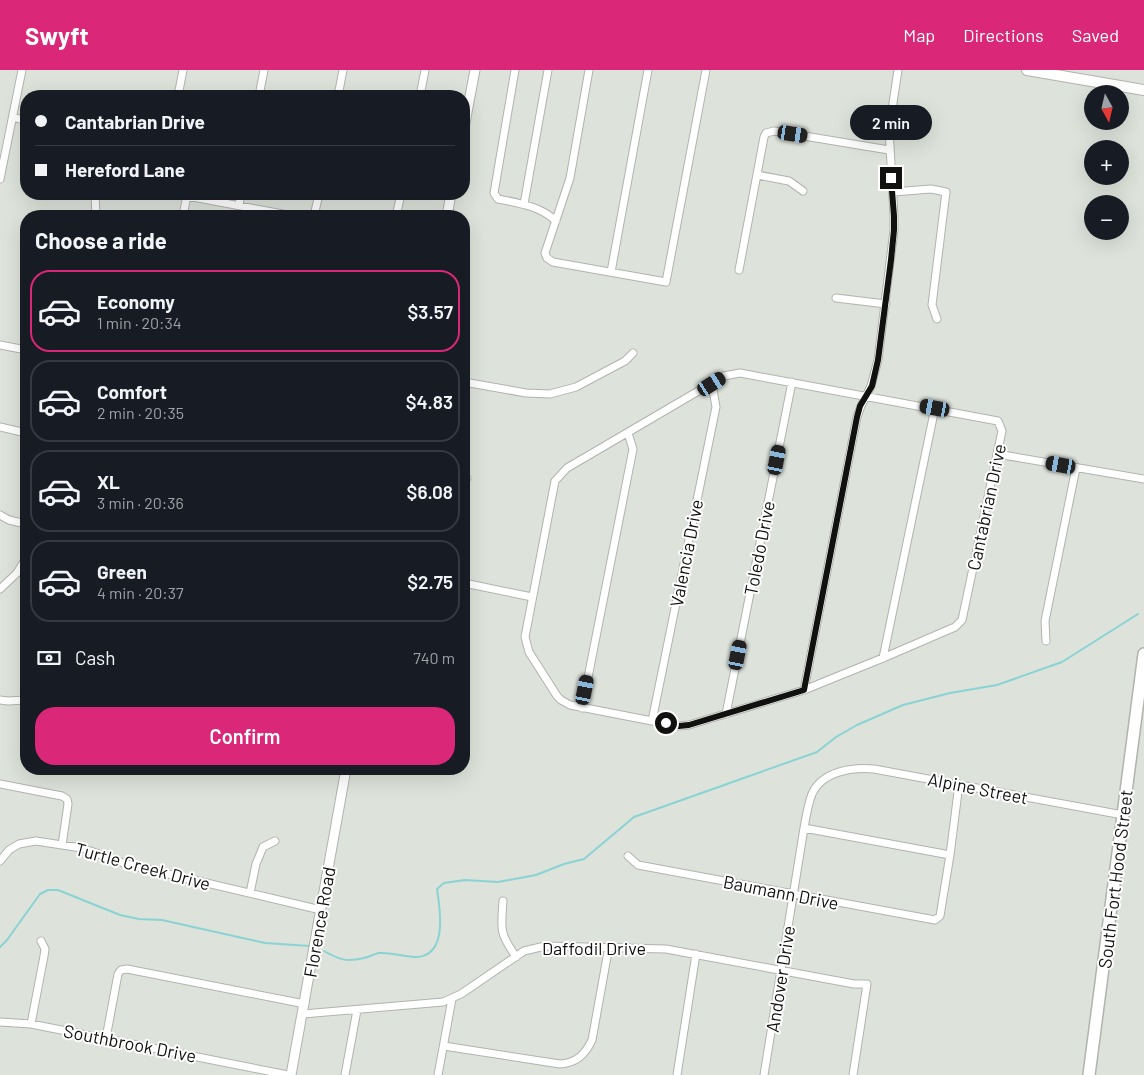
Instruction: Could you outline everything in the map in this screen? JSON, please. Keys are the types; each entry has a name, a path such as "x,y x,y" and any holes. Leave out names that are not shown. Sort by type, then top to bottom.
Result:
{"highway":[{"name":"South Fort Hood Street","path":"1089,1075 1144,654"}],"main road":[{"path":"1027,70 1144,90"}],"street":[{"path":"0,179 22,70"},
{"path":"179,90 183,70"},
{"path":"260,90 264,70"},
{"path":"339,90 343,70"},
{"path":"421,90 425,70"},
{"path":"470,96 475,70"},
{"path":"515,70 494,193 498,199 524,204 550,216 556,221"},
{"path":"524,204 548,70"},
{"path":"590,70 570,178 545,254 553,262 666,282 706,70"},
{"path":"611,272 648,70"},
{"path":"804,690 857,417 865,396 872,386 878,360 894,230 889,150 891,110 898,70"},
{"path":"13,116 20,119"},
{"path":"739,270 764,137 770,131 889,150"},
{"path":"757,175 789,181 803,191"},
{"path":"893,192 931,189 946,192 932,305 937,319"},
{"path":"213,200 253,210"},
{"path":"239,205 240,200"},
{"path":"836,298 886,304"},
{"path":"0,345 20,349"},
{"path":"470,383 526,393 550,394 576,387 625,361 633,353"},
{"name":"Cantabrian Drive","path":"740,373 865,396 998,421 1002,431 962,620 955,627 804,690 689,725 679,726 582,708 561,700 529,652 525,637 555,481 566,468 724,376 740,373"},
{"name":"Toledo Drive","path":"726,714 792,382"},
{"name":"Valencia Drive","path":"652,721 716,407 712,384"},
{"path":"883,658 935,408"},
{"path":"0,427 20,432"},
{"path":"582,708 633,449 628,433"},
{"path":"998,454 1144,479"},
{"path":"1046,641 1045,621 1076,468"},
{"path":"0,516 20,523"},
{"path":"0,589 20,567"},
{"path":"470,584 532,597"},
{"path":"0,700 20,700"},
{"name":"Alpine Street","path":"832,775 844,770 874,769 1123,815"},
{"name":"Florence Road","path":"290,1075 304,1009 345,775"},
{"name":"Andover Drive","path":"764,1075 809,803 814,790 832,775"},
{"path":"0,784 62,796 67,799 68,804 62,845"},
{"path":"804,828 950,854 958,784"},
{"name":"Turtle Creek Drive","path":"0,861 9,850 19,844 36,841 82,848 126,864 321,910"},
{"path":"250,893 256,864 263,847 274,841"},
{"name":"Baumann Drive","path":"628,856 638,865 935,920 940,916 950,854"},
{"path":"503,902 502,932 504,939 516,957"},
{"path":"31,1024 45,948 41,941"},
{"name":"Daffodil Drive","path":"106,1038 118,974 121,970 126,969 304,1009 357,1010 443,1002 452,999 530,948 545,946 610,946 666,949 782,969 854,984 867,984 853,1075"},
{"path":"444,1046 560,1064 577,1060 587,1051 592,1040 610,946"},
{"path":"677,1075 696,954"},
{"path":"438,1075 452,999"},
{"path":"345,1075 357,1010"},
{"name":"Southbrook Drive","path":"0,1022 31,1024 290,1075"}],"waterway":[{"path":"324,951 348,960 364,958 379,953 417,957 427,954 434,948 438,940 440,908 437,889 444,883 465,880 498,882 536,875 564,864 584,859 634,817 817,752 836,737 857,725 903,705 950,693 997,685 1062,662 1138,614"},
{"path":"0,947 40,894 48,890 58,890 120,915 139,919 162,920 265,943 310,946"}],"route":[{"path":"666,723 679,726 689,725 804,690 857,417 860,406 872,386 878,360 894,230 891,178"}]}
